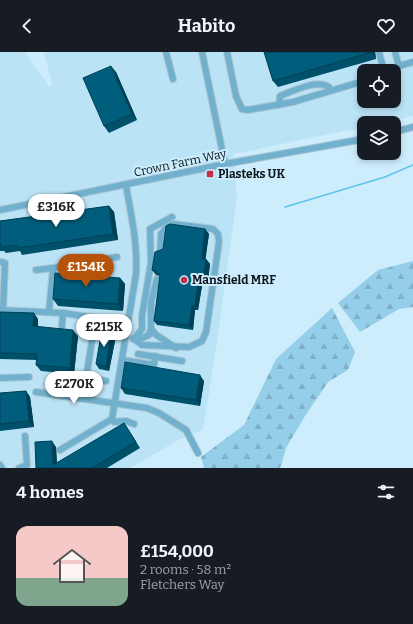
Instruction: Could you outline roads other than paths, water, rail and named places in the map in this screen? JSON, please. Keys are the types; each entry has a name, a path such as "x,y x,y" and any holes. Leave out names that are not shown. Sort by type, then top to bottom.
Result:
{"street":[{"path":"166,52 173,79"},
{"path":"202,52 225,164"},
{"path":"227,52 236,96 242,109 248,110 279,105 357,83"},
{"path":"379,52 382,64"},
{"path":"395,52 399,66 413,62"},
{"path":"279,105 280,96 317,84 325,84 329,87 330,91"},
{"path":"401,130 413,127"},
{"name":"Crown Farm Way","path":"0,210 225,164 357,140"},
{"path":"60,450 112,419 136,274 137,255 126,185"},
{"path":"134,339 142,329 142,316 151,263 150,229 172,217"},
{"path":"134,339 142,345 176,348 195,345 202,341 206,332 219,242 218,234 213,229 206,227 174,224 167,227 161,234 160,253"},
{"path":"36,270 116,257"},
{"path":"0,262 5,263 2,310 63,313 128,323"},
{"path":"49,312 53,268"},
{"path":"126,337 134,339 149,335 151,328 151,302 157,279"},
{"path":"62,326 63,313"},
{"path":"151,328 155,334 176,348"},
{"path":"83,398 93,334"},
{"path":"138,354 182,360"},
{"path":"122,360 154,365 156,356"},
{"path":"0,378 29,376"},
{"path":"86,378 106,381"},
{"path":"36,392 147,408 159,413 186,430 198,452"},
{"path":"112,419 114,422 126,421 134,424"},
{"path":"19,468 27,465 25,436"}],"waterway":[{"path":"285,207 385,177 413,165"}],"place":[{"name":"Plasteks UK","path":"210,174"},
{"name":"Mansfield MRF","path":"184,280"}]}
